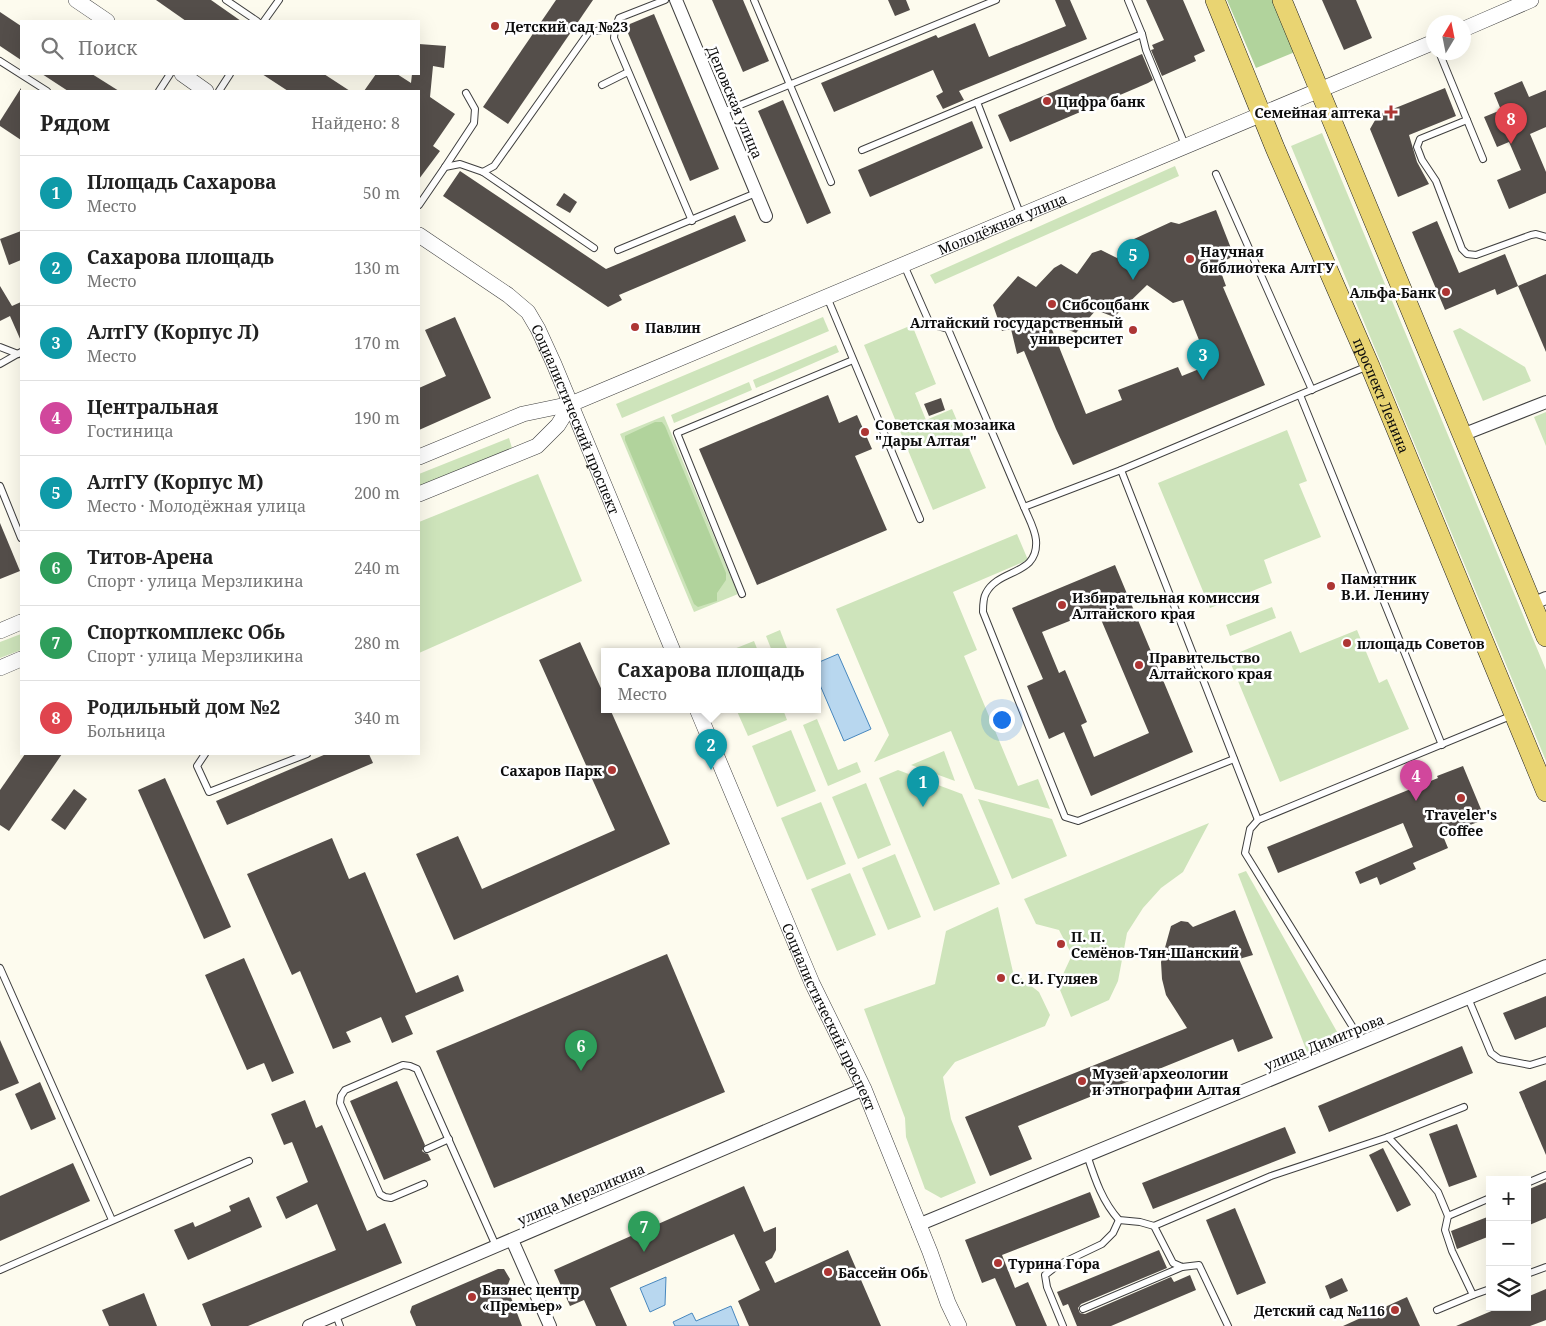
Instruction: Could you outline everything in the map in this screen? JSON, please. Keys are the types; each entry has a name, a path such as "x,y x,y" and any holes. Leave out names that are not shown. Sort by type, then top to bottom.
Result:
{"main road":[{"name":"проспект Ленина","path":"1215,0 1262,115 1370,366 1546,792"},
{"path":"1282,0 1462,435 1539,601 1546,637"}],"street":[{"path":"76,0 106,20"},
{"name":"Деповская улица","path":"676,0 766,216"},
{"path":"1471,26 1531,0"},
{"name":"Молодёжная улица","path":"420,457 523,414 571,404 1426,45"},
{"path":"183,75 205,90"},
{"name":"Социалистический проспект","path":"420,236 508,295 528,312 538,329 571,404 672,648"},
{"path":"1462,435 1546,402"},
{"path":"420,494 536,446 558,425 571,404"},
{"path":"0,631 20,622"},
{"path":"0,668 20,659"},
{"name":"Социалистический проспект","path":"699,713 812,983 864,1089 948,1303 959,1326"},
{"name":"улица Димитрова","path":"918,1225 1546,966"},
{"name":"улица Мерзликина","path":"310,1326 338,1321 496,1246 864,1089"},
{"path":"512,1240 550,1326"}],"lane":[{"path":"226,0 256,20"},
{"path":"265,20 279,0"},
{"path":"665,0 619,18 614,38 692,221"},
{"path":"754,0 831,182"},
{"path":"723,112 996,0"},
{"path":"1128,0 1142,34 1146,50 1186,147"},
{"path":"483,172 494,166 508,148 589,32 615,28"},
{"path":"862,150 1142,34"},
{"path":"0,60 20,73"},
{"path":"1442,60 1483,159"},
{"path":"602,85 628,72"},
{"path":"23,75 45,90"},
{"path":"160,90 169,75"},
{"path":"220,90 229,75"},
{"path":"420,204 474,123 475,109 466,93"},
{"path":"977,102 1021,216"},
{"path":"1467,120 1420,139 1417,146 1423,162 1436,181 1462,249 1467,254 1476,255 1531,234 1546,237"},
{"path":"445,167 460,164 483,172 594,248"},
{"path":"1216,174 1312,390"},
{"path":"618,250 756,193"},
{"path":"904,265 930,324 948,329 1036,538 1036,551 1028,566 995,581 984,594 983,612 1065,817 1078,821 1234,759"},
{"path":"827,297 920,519"},
{"path":"0,347 20,353"},
{"path":"0,364 20,353"},
{"path":"742,594 677,434 853,360"},
{"path":"1024,507 1120,470 1370,366"},
{"path":"1300,395 1442,744"},
{"path":"1120,470 1258,820"},
{"path":"0,486 20,536"},
{"path":"1362,1042 1245,853 1250,829 1258,820 1514,715"},
{"path":"204,755 197,766 209,792 304,755"},
{"path":"0,968 112,1220"},
{"path":"1468,998 1491,1053 1499,1059 1530,1065 1546,1060"},
{"path":"424,1184 391,1198 380,1194 340,1103 342,1092 403,1065 414,1067 422,1078 496,1246"},
{"path":"1087,1155 1101,1195 1109,1209 1119,1220 1140,1222 1154,1226 1271,1176 1388,1137 1464,1107"},
{"path":"1388,1137 1438,1192 1448,1216 1445,1230 1452,1251 1473,1295"},
{"path":"427,1149 449,1139"},
{"path":"0,1270 249,1161"},
{"path":"1531,1181 1546,1175"},
{"path":"1448,1216 1486,1200"},
{"path":"1063,1326 1047,1287 1045,1275 1058,1265 1102,1244 1112,1233 1119,1220"},
{"path":"1154,1226 1173,1263 1182,1267"},
{"path":"1083,1309 1182,1267 1199,1265 1228,1326"},
{"path":"1531,1273 1546,1267"},
{"path":"1437,1310 1486,1290"}],"green space":[{"path":"1227,0 1273,0 1295,52 1256,68"},
{"path":"1322,133 1546,670 1546,761 1291,146"},
{"path":"1175,166 1179,176 935,284 930,275"},
{"path":"823,317 829,331 622,418 616,404"},
{"path":"912,325 936,384 915,393 926,420 952,409 986,488 933,510 864,345"},
{"path":"1460,328 1525,367 1531,381 1483,401 1453,331"},
{"path":"836,345 839,352 756,388 753,380"},
{"path":"749,382 752,390 674,423 671,415"},
{"path":"1546,412 1546,446 1534,417"},
{"path":"664,416 738,594 694,612 620,434"},
{"path":"655,422 662,422 665,426 726,573 726,580 717,593 717,601 698,607 694,604 625,440 625,436"},
{"path":"1287,430 1307,481 1299,484 1321,537 1264,560 1272,583 1210,608 1158,483"},
{"path":"509,438 512,448 420,487 420,474"},
{"path":"538,474 582,581 420,653 420,522"},
{"path":"1017,534 1028,560 953,592 977,650 964,656 1018,786 1038,779 1050,809 975,789 951,731 874,762 889,735 836,609"},
{"path":"1272,607 1276,618 1230,636 1226,625"},
{"path":"780,630 787,648 771,648 766,636"},
{"path":"1357,630 1379,683 1387,679 1409,729 1280,782 1228,657 1291,631 1300,653"},
{"path":"20,634 20,650 0,658 0,642"},
{"path":"754,641 757,648 736,648"},
{"path":"738,713 784,713 787,720 748,736"},
{"path":"817,719 838,770 857,762 861,772 828,786 803,725"},
{"path":"791,730 816,791 777,807 752,746"},
{"path":"944,751 955,781 911,765"},
{"path":"898,770 962,794 1000,884 934,911 879,778"},
{"path":"866,783 891,845 858,859 832,797"},
{"path":"978,799 1052,819 1067,856 1012,879"},
{"path":"821,802 846,864 807,880 781,818"},
{"path":"1209,823 1183,872 1161,888 1143,908 1127,933 1118,981 1109,1000 1071,1017 1058,985 1072,955 1059,930 1036,924 1024,899"},
{"path":"895,854 921,917 888,930 862,868"},
{"path":"1246,871 1340,1037 1307,1052 1238,874"},
{"path":"850,873 876,935 837,951 811,889"},
{"path":"998,907 1013,972 1039,992 1050,1015 1045,1026 955,1062 943,1077 951,1119 976,1183 941,1198 925,1189 906,1137 905,1118 864,1009 935,984 946,931"}],"water":[{"path":"838,654 871,729 844,741 821,687 821,661"},
{"path":"666,1277 665,1305 650,1312 640,1288"},
{"path":"731,1306 739,1326 675,1326 673,1322 692,1313 696,1321"}],"building":[{"path":"156,0 211,0 240,20 185,20"},
{"path":"556,0 593,0 508,124 483,107"},
{"path":"712,0 743,0 769,61 743,72"},
{"path":"888,0 906,0 910,10 895,16"},
{"path":"1055,0 1070,0 1087,39 959,91 964,100 943,109 936,96 943,92 933,70 834,112 821,83 936,35 938,38 975,23 989,57 1066,26"},
{"path":"1146,0 1183,0 1205,51 1194,56 1196,61 1162,76 1151,50 1154,49 1152,45 1164,40"},
{"path":"1322,0 1356,0 1372,38 1344,50"},
{"path":"0,12 20,25 20,59 0,46"},
{"path":"654,14 719,169 690,181 625,26"},
{"path":"420,44 446,46 444,68 433,66 430,97 455,114 433,146 440,151 420,178 420,90 365,90 375,75 399,75 411,83 412,75 420,75"},
{"path":"1142,54 1153,80 1010,142 998,115"},
{"path":"44,75 94,75 117,90 66,90"},
{"path":"264,75 326,75 348,90 286,90"},
{"path":"1522,81 1529,97 1546,90 1546,127 1530,134 1546,172 1546,193 1509,209 1497,180 1521,170 1509,142 1497,147 1484,117 1501,110 1494,93"},
{"path":"21,88 20,139 0,126 0,121"},
{"path":"1445,88 1456,116 1409,135 1417,162 1429,184 1398,197 1370,129 1378,115"},
{"path":"783,100 831,213 807,224 758,111"},
{"path":"972,121 983,148 870,197 858,170"},
{"path":"460,171 606,269 735,215 746,241 619,295 622,300 608,307 443,196"},
{"path":"564,193 577,202 570,213 556,205"},
{"path":"1216,210 1234,256 1218,264 1226,286 1223,287 1265,385 1073,465 1024,351 1017,354 1011,329 1002,331 993,305 1018,276 1036,287 1054,268 1061,264 1077,274 1092,253 1101,250 1117,258 1134,239 1171,222 1179,224","holes":["1147,285 1173,303 1183,300 1209,365 1182,376 1178,367 1118,390 1122,400 1086,414 1049,322 1076,333 1096,310 1114,317"]},
{"path":"1437,221 1459,273 1505,254 1518,286 1497,295 1495,289 1445,310 1412,232"},
{"path":"20,231 20,260 9,265 0,239"},
{"path":"1546,274 1546,352 1518,286"},
{"path":"0,286 12,306 20,302 20,339 10,316 0,321"},
{"path":"455,317 491,398 420,430 420,388 446,376 425,330"},
{"path":"828,395 839,423 857,415 872,449 855,456 887,530 757,585 699,449"},
{"path":"941,398 945,410 929,416 924,404"},
{"path":"0,523 20,571 0,579"},
{"path":"1115,565 1193,752 1091,796 1064,732 1049,739 1027,686 1043,679 1012,608","holes":["1097,610 1149,733 1094,757 1081,725 1087,722 1065,670 1059,673 1042,632"]},
{"name":"Сахаров Парк","path":"580,642 601,688 601,713 612,713 670,844 454,940 416,854 458,836 482,889 615,830 539,660"},
{"path":"24,755 61,755 9,831 0,825 0,790"},
{"path":"324,755 369,755 373,763 227,825 216,801"},
{"path":"1463,766 1485,819 1443,836 1448,848 1413,863 1416,869 1380,885 1377,877 1360,884 1355,872 1413,847 1403,823 1278,873 1267,847 1438,778 1437,776"},
{"path":"165,778 231,927 204,939 138,790"},
{"path":"74,789 87,799 65,830 51,820"},
{"path":"332,838 349,879 365,872 416,993 458,975 464,991 405,1016 413,1034 392,1043 381,1017 346,1032 351,1042 333,1049 300,971 292,975 247,874"},
{"path":"1235,910 1253,955 1239,959 1273,1038 1238,1052 1233,1039 1018,1126 1032,1159 990,1176 965,1117 1187,1028 1166,995 1162,979 1161,962 1171,926 1181,921 1188,922 1193,927"},
{"path":"667,954 725,1092 494,1188 436,1051"},
{"path":"244,958 294,1073 272,1082 264,1063 247,1070 205,975"},
{"path":"1546,996 1546,1027 1515,1040 1503,1013"},
{"path":"0,1040 19,1083 0,1091"},
{"path":"1462,1046 1473,1073 1329,1132 1318,1106"},
{"path":"1546,1080 1546,1155 1519,1092"},
{"path":"397,1081 425,1145 422,1151 428,1154 431,1160 384,1180 350,1101"},
{"path":"40,1082 56,1119 31,1130 15,1094"},
{"path":"305,1100 316,1128 322,1125 367,1231 385,1223 402,1263 248,1326 211,1326 202,1304 336,1250 317,1204 286,1219 276,1197 308,1182 292,1142 284,1145 271,1114"},
{"path":"1457,1124 1477,1177 1449,1187 1429,1134"},
{"path":"1285,1127 1296,1153 1153,1209 1142,1183"},
{"path":"1383,1148 1411,1205 1397,1212 1369,1155"},
{"path":"73,1163 90,1201 0,1241 0,1196"},
{"path":"1546,1182 1546,1218 1531,1224 1531,1221 1531,1188"},
{"path":"744,1186 764,1232 776,1227 776,1250 772,1258 765,1262 775,1283 848,1250 881,1326 749,1326 738,1301 760,1290 734,1234 610,1288 627,1326 596,1326 584,1300 570,1306 554,1270"},
{"path":"1090,1192 1100,1217 1002,1255 1015,1288 1028,1282 1047,1326 1016,1326 995,1278 982,1283 965,1240"},
{"path":"249,1197 262,1227 188,1260 174,1230 193,1222 195,1227 231,1211 229,1206"},
{"path":"1235,1208 1266,1283 1237,1295 1206,1220"},
{"path":"1486,1218 1486,1238 1457,1249 1451,1231"},
{"path":"1159,1250 1167,1268 1081,1304 1078,1308 1080,1313 1085,1314 1171,1277 1174,1282 1190,1275 1196,1290 1111,1326 1077,1326 1068,1304 1063,1306 1057,1292"},
{"name":"Бизнес центр «Премьер»","path":"498,1269 504,1269 510,1279 507,1287 522,1326 416,1326 410,1312 412,1306"},
{"path":"1342,1278 1348,1291 1330,1299 1325,1286"},
{"path":"1546,1289 1546,1320 1530,1326 1456,1326 1492,1311 1531,1311 1531,1295"},
{"path":"144,1293 157,1326 109,1326 102,1310"},
{"name":"Детский сад №116","path":"1407,1297 1420,1326 1343,1326"}],"place":[{"name":"Детский сад №23","path":"495,26"},
{"name":"Цифра банк","path":"1047,101"},
{"name":"Семейная аптека","path":"1391,112"},
{"name":"Родильный дом №2","path":"1511,144"},
{"name":"Научная библиотека АлтГУ","path":"1190,259"},
{"name":"АлтГУ (Корпус М)","path":"1133,280"},
{"name":"Альфа-Банк","path":"1446,292"},
{"name":"Сибсоцбанк","path":"1052,304"},
{"name":"Павлин","path":"635,327"},
{"name":"Алтайский государственный университет","path":"1133,330"},
{"name":"АлтГУ (Корпус Л)","path":"1203,380"},
{"name":"Советская мозаика \"Дары Алтая\"","path":"865,432"},
{"name":"Памятник В.И. Ленину","path":"1331,586"},
{"name":"Избирательная комиссия Алтайского края","path":"1062,605"},
{"name":"площадь Советов","path":"1347,643"},
{"name":"Правительство Алтайского края","path":"1139,665"},
{"name":"Сахаров Парк","path":"612,770"},
{"name":"Сахарова площадь","path":"711,770"},
{"name":"Traveler's Coffee","path":"1461,798"},
{"name":"Центральная","path":"1416,801"},
{"name":"Площадь Сахарова","path":"923,807"},
{"name":"П. П. Семёнов-Тян-Шанский","path":"1061,944"},
{"name":"С. И. Гуляев","path":"1001,978"},
{"name":"Титов-Арена","path":"581,1071"},
{"name":"Музей археологии и этнографии Алтая","path":"1082,1081"},
{"name":"Спорткомплекс Обь","path":"644,1252"},
{"name":"Турина Гора","path":"998,1263"},
{"name":"Бассейн Обь","path":"828,1272"},
{"name":"Бизнес центр «Премьер»","path":"472,1297"},
{"name":"Детский сад №116","path":"1395,1310"}]}
